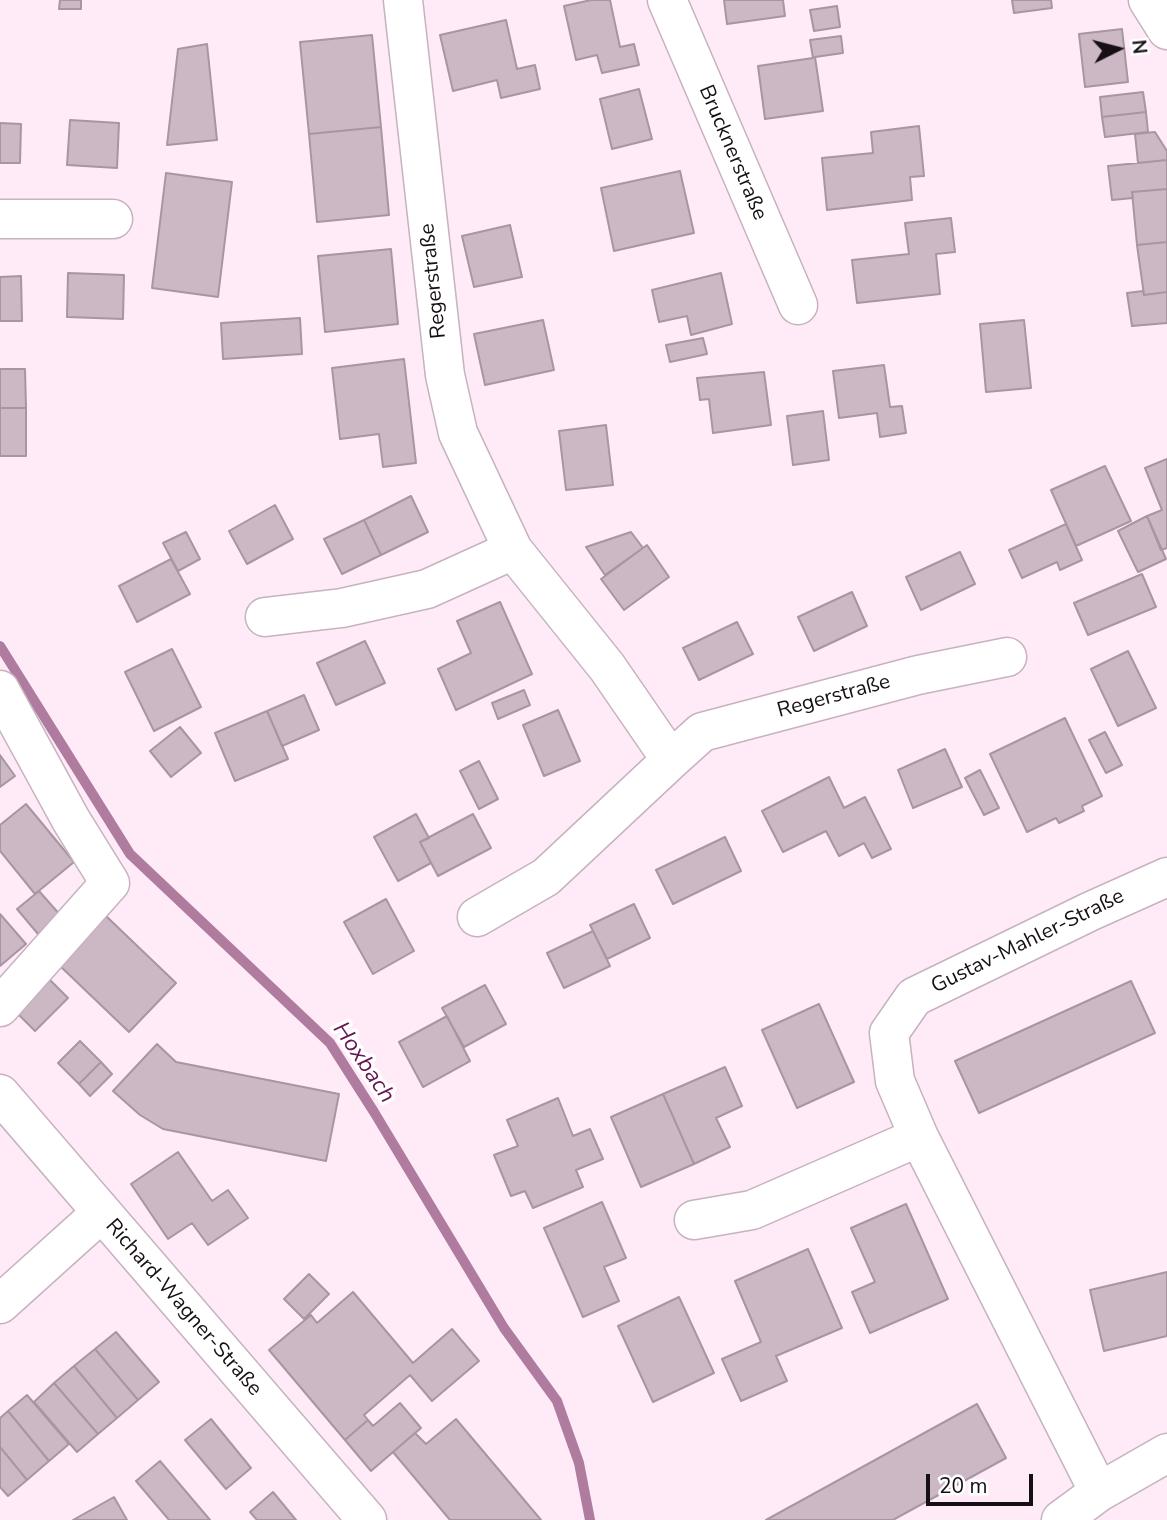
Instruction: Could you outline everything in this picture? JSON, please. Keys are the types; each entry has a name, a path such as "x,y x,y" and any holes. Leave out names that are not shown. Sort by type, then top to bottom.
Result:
{"street":[{"name":"Regerstraße","path":"403,0 444,375 458,433 513,550 607,667 671,760"},
{"name":"Brucknerstraße","path":"667,0 798,305"},
{"path":"1148,0 1167,30"},
{"path":"0,219 113,219"},
{"path":"265,617 342,608 427,589 513,550"},
{"name":"Regerstraße","path":"477,916 547,877 702,732 918,675 1007,657"},
{"path":"0,690 71,820 110,883 0,1007"},
{"name":"Gustav-Mahler-Straße","path":"1099,1492 919,1137 895,1081 889,1033 914,997 1090,911 1167,877"},
{"name":"Richard-Wagner-Straße","path":"0,1094 367,1520"},
{"path":"694,1220 752,1210 919,1137"},
{"path":"0,1304 101,1213"},
{"path":"1061,1520 1099,1492 1167,1453"}],"building":[{"path":"60,0 81,0 81,9 59,9"},
{"path":"591,0 610,0 620,47 634,44 639,65 602,73 597,55 576,60 564,6"},
{"path":"724,0 783,0 785,16 727,24"},
{"path":"1012,0 1051,0 1052,8 1014,13"},
{"path":"837,6 840,27 814,31 810,10"},
{"path":"506,20 517,69 535,65 540,89 501,98 497,80 453,91 440,35"},
{"path":"1122,29 1128,82 1085,87 1079,34"},
{"path":"372,35 381,127 309,134 300,42"},
{"path":"841,36 843,53 815,57 823,111 765,119 758,66 813,58 810,40"},
{"path":"207,44 217,140 167,145 178,49"},
{"path":"639,89 652,139 612,149 600,99"},
{"path":"1143,92 1146,112 1102,117 1100,97"},
{"path":"1146,112 1148,132 1105,137 1102,117"},
{"path":"70,120 119,123 117,168 67,165"},
{"path":"0,123 21,124 20,163 0,163"},
{"path":"919,126 924,176 910,177 912,200 827,210 822,158 873,153 871,132"},
{"path":"381,127 389,215 317,222 309,134"},
{"path":"1155,132 1167,151 1167,160 1138,163 1135,134"},
{"path":"1167,160 1167,189 1132,192 1133,198 1112,200 1108,166"},
{"path":"680,171 694,233 614,251 601,188"},
{"path":"166,173 232,182 218,297 152,288"},
{"path":"1167,189 1167,242 1137,245 1132,192"},
{"path":"951,218 955,252 936,254 940,294 857,303 852,260 909,254 905,223"},
{"path":"510,225 522,277 474,287 462,236"},
{"path":"1167,242 1167,292 1144,295 1137,245"},
{"path":"391,249 398,324 325,332 318,256"},
{"path":"68,273 124,275 123,319 67,317"},
{"path":"721,273 732,324 691,335 687,316 659,322 652,290"},
{"path":"21,276 22,321 0,321 0,277"},
{"path":"1143,291 1144,295 1167,292 1167,323 1132,326 1127,293"},
{"path":"300,318 302,354 223,359 221,323"},
{"path":"543,320 554,370 485,385 474,334"},
{"path":"1024,320 1031,388 986,392 980,324"},
{"path":"703,338 707,354 670,362 666,345"},
{"path":"404,359 416,463 383,467 379,434 340,439 332,368"},
{"path":"884,365 890,407 902,406 906,433 880,437 877,413 839,418 833,371"},
{"path":"0,369 25,369 26,408 0,408"},
{"path":"764,372 771,425 713,433 709,399 700,400 697,378"},
{"path":"0,408 26,408 26,456 0,456"},
{"path":"823,411 829,460 793,465 787,416"},
{"path":"606,425 613,485 566,490 559,431"},
{"path":"1167,459 1167,548 1161,550 1147,516 1162,510 1145,468"},
{"path":"1105,466 1131,521 1076,546 1051,490"},
{"path":"411,496 428,532 381,555 364,520"},
{"path":"275,505 293,539 247,564 229,531"},
{"path":"1147,516 1166,559 1138,572 1118,531"},
{"path":"364,520 381,555 342,574 324,539"},
{"path":"1066,524 1082,560 1060,570 1057,562 1022,578 1009,550"},
{"path":"186,532 200,559 178,571 163,543"},
{"path":"631,532 643,548 605,575 586,547"},
{"path":"647,545 669,577 624,610 601,579"},
{"path":"960,552 975,584 921,610 906,577"},
{"path":"171,559 190,594 137,622 119,586"},
{"path":"1142,574 1156,607 1088,635 1074,603"},
{"path":"852,592 867,626 814,651 798,617"},
{"path":"500,602 532,674 456,710 438,669 471,653 457,621"},
{"path":"737,622 753,654 699,680 683,648"},
{"path":"365,641 385,683 336,705 317,663"},
{"path":"172,649 201,707 154,731 125,672"},
{"path":"1128,651 1156,708 1118,726 1091,669"},
{"path":"524,690 530,705 498,719 492,703"},
{"path":"304,695 319,730 282,746 267,711"},
{"path":"558,710 580,761 544,776 523,725"},
{"path":"267,711 288,759 235,781 215,733"},
{"path":"1065,718 1102,796 1082,806 1084,811 1059,823 1056,818 1027,832 990,754"},
{"path":"180,727 201,753 171,777 150,751"},
{"path":"1105,732 1122,765 1106,773 1089,740"},
{"path":"945,749 962,787 913,808 898,770"},
{"path":"0,755 15,776 0,787"},
{"path":"479,761 498,799 479,809 460,771"},
{"path":"980,770 999,808 984,815 965,778"},
{"path":"829,777 844,808 865,797 891,849 872,858 864,843 839,856 826,831 783,852 762,811"},
{"path":"26,804 74,862 35,894 0,851 0,825"},
{"path":"416,814 429,838 420,842 431,863 398,881 374,837"},
{"path":"473,814 491,848 438,876 420,842"},
{"path":"725,837 741,871 673,904 656,870"},
{"path":"39,891 61,916 38,934 17,909"},
{"path":"386,899 414,951 373,974 344,922"},
{"path":"634,904 650,938 607,959 590,925"},
{"path":"0,914 26,944 0,966"},
{"path":"106,916 176,983 129,1032 59,965"},
{"path":"593,931 610,966 564,988 547,953"},
{"path":"47,977 68,998 35,1031 14,1010"},
{"path":"1131,981 1155,1033 979,1113 955,1061"},
{"path":"485,985 506,1024 464,1047 442,1008"},
{"path":"819,1004 854,1082 797,1108 762,1030"},
{"path":"447,1016 470,1061 423,1087 399,1042"},
{"path":"80,1041 101,1062 79,1084 58,1063"},
{"path":"157,1044 176,1062 339,1094 326,1161 163,1129 140,1115 113,1091"},
{"path":"101,1062 112,1074 90,1096 79,1084"},
{"path":"725,1067 742,1106 716,1118 730,1147 694,1164 663,1094"},
{"path":"663,1094 694,1164 641,1187 611,1117"},
{"path":"558,1098 573,1136 590,1129 603,1159 576,1170 583,1187 533,1208 525,1191 511,1196 494,1155 518,1146 507,1120"},
{"path":"178,1152 212,1201 228,1190 248,1218 208,1245 192,1223 168,1239 131,1184"},
{"path":"602,1202 626,1258 604,1267 619,1301 583,1317 544,1228"},
{"path":"906,1204 948,1299 870,1333 852,1292 875,1282 851,1228"},
{"path":"808,1249 842,1328 776,1356 787,1381 741,1401 722,1359 761,1342 735,1281"},
{"path":"1167,1272 1167,1336 1104,1351 1090,1290"},
{"path":"309,1274 329,1294 304,1319 284,1299"},
{"path":"353,1292 413,1363 452,1329 479,1361 432,1401 410,1375 364,1415 368,1420 345,1440 269,1350 311,1315 317,1323"},
{"path":"679,1297 714,1373 653,1402 618,1326"},
{"path":"116,1332 159,1382 138,1400 95,1349"},
{"path":"95,1349 138,1400 117,1418 74,1366"},
{"path":"74,1366 117,1418 98,1434 54,1383"},
{"path":"54,1383 98,1434 77,1452 34,1402"},
{"path":"27,1395 69,1444 49,1461 8,1411"},
{"path":"400,1403 421,1428 371,1471 345,1440 368,1420 373,1426"},
{"path":"977,1404 1006,1458 893,1520 766,1520"},
{"path":"8,1411 49,1461 27,1480 0,1447 0,1418"},
{"path":"211,1419 251,1468 226,1489 185,1440"},
{"path":"456,1419 541,1520 450,1520 393,1452 415,1433 426,1444"},
{"path":"0,1447 27,1480 8,1496 0,1487"},
{"path":"160,1461 210,1520 169,1520 136,1481"},
{"path":"273,1492 296,1520 257,1520 250,1512"},
{"path":"114,1497 127,1520 73,1520"}],"waterway":[{"name":"Hoxbach","path":"0,646 130,854 330,1043 504,1328 557,1401 579,1463 590,1520"}]}
